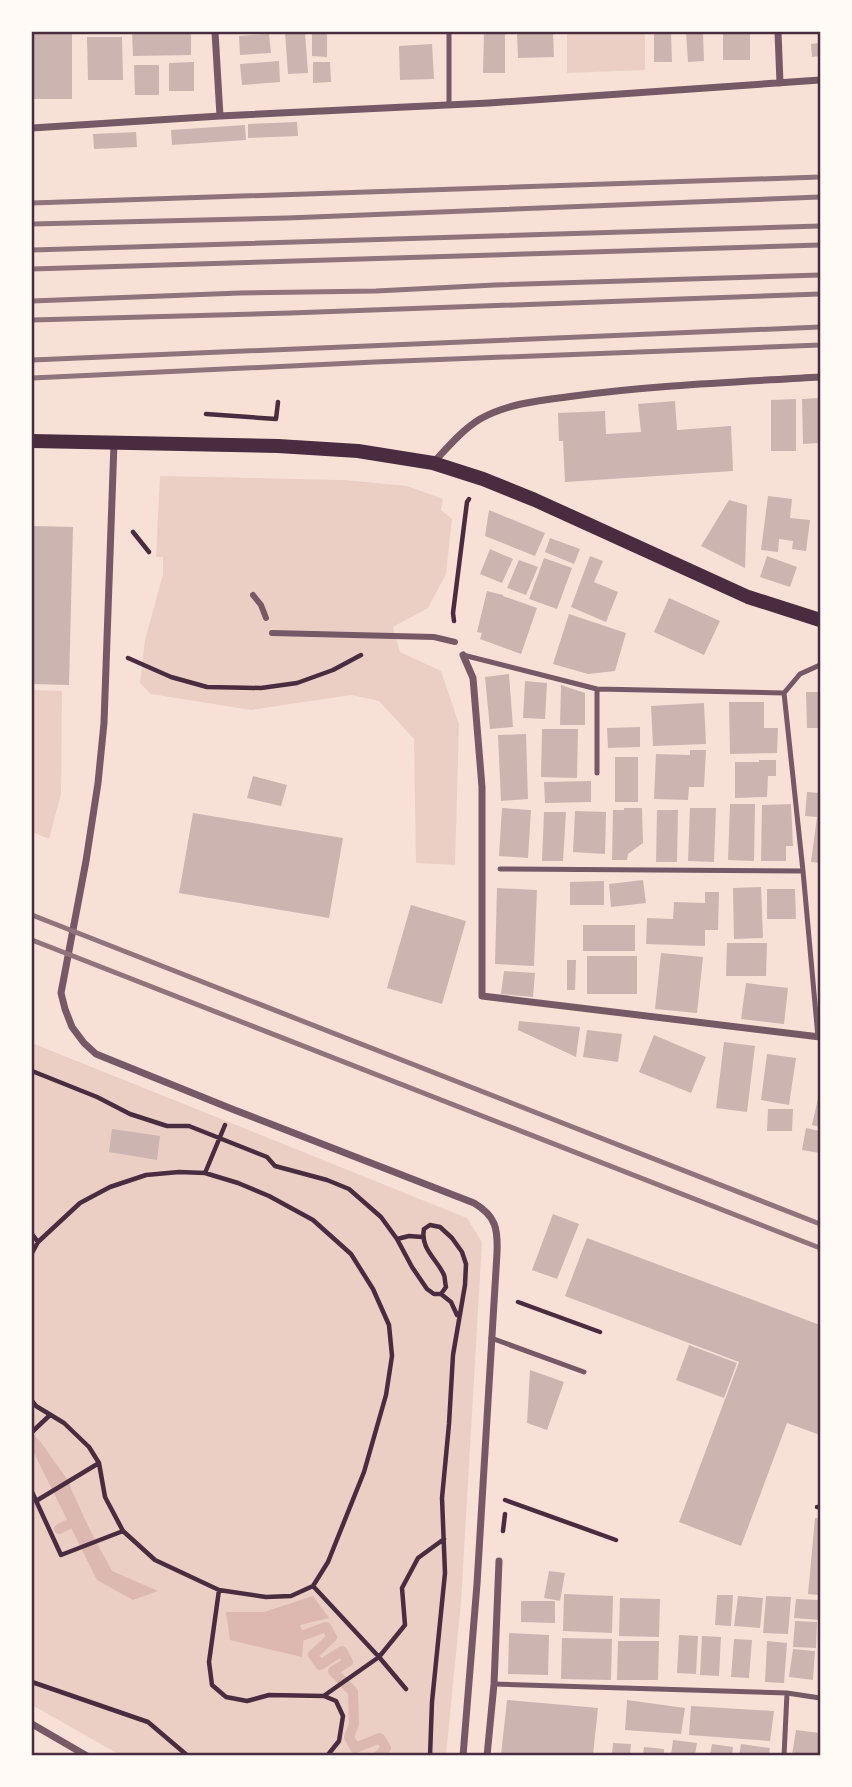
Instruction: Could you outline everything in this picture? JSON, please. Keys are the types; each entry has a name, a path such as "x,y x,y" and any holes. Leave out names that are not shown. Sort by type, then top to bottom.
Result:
{"main road":[{"path":"32,441 278,446 344,450 433,463 459,470 535,500 748,597 821,620"}],"street":[{"path":"215,32 220,116"},
{"path":"778,32 780,83"},
{"path":"32,128 449,105 821,80"},
{"path":"433,463 466,429 482,418 534,401 628,389 821,377"},
{"path":"114,443 104,723 86,861 61,993 65,1009 72,1027 96,1054 474,1203 487,1211 494,1222 498,1237 477,1584 463,1755"},
{"path":"253,595 266,618"},
{"path":"272,633 434,637 455,642"},
{"path":"463,655 473,678 482,787 482,996 819,1037"},
{"path":"487,1755 494,1684 499,1561"},
{"path":"32,1724 87,1755"}],"lane":[{"path":"449,32 449,105"},
{"path":"463,655 597,689 784,693"},
{"path":"819,1037 784,693 800,674 821,665"},
{"path":"597,689 597,772"},
{"path":"500,869 803,871"},
{"path":"491,1338 584,1372"},
{"path":"494,1684 787,1693 821,1698"},
{"path":"783,1755 787,1693"}],"path":[{"path":"206,414 276,419 278,402"},
{"path":"453,612 467,502"},
{"path":"133,532 149,552"},
{"path":"128,658 171,677 207,687 261,688 297,683 333,670"},
{"path":"32,1070 130,1114 167,1126 189,1126 267,1157 275,1166 349,1189 381,1217 427,1289 434,1294 441,1294 451,1302 458,1317"},
{"path":"205,1173 226,1123"},
{"path":"32,1253 38,1242 80,1203 110,1187 146,1175 205,1173 269,1196 313,1220 351,1254 373,1289 389,1325 393,1356 386,1395 364,1472 328,1562 313,1586 290,1596 266,1597 219,1590 155,1560 123,1531 105,1497 99,1463 89,1447 64,1423 32,1401"},
{"path":"430,1755 432,1702 445,1573 442,1498 453,1355 466,1264 452,1238 440,1227 430,1225 424,1229 422,1237 428,1252 444,1276 446,1287 441,1294"},
{"path":"32,1234 38,1242"},
{"path":"397,1239 422,1237"},
{"path":"518,1302 600,1332"},
{"path":"32,1432 50,1415"},
{"path":"36,1501 99,1463"},
{"path":"32,1492 61,1555 123,1531"},
{"path":"505,1500 616,1540"},
{"path":"324,1696 379,1657 405,1625 402,1588 418,1558 444,1539"},
{"path":"313,1586 406,1689"},
{"path":"219,1590 209,1662 212,1685 226,1697 247,1701 269,1695 324,1696 336,1701 343,1716 339,1741 327,1755"},
{"path":"34,1684 148,1721 188,1755"}],"shaded area":[{"path":"567,32 645,32 645,70 567,73"},
{"path":"160,476 345,480 407,486 443,499 441,510 452,519 446,574 428,608 393,627 400,652 441,671 459,724 455,865 416,863 414,739 379,701 351,695 251,710 151,694 140,683 145,640 163,574 163,557 156,557"},
{"path":"32,690 62,691 61,794 49,839 32,832"},
{"path":"32,1043 467,1218 482,1242 461,1603 446,1755 120,1755 32,1705"},
{"path":"32,1433 69,1482 112,1571 158,1591 133,1600 97,1580 32,1449"},
{"path":"313,1596 329,1618 300,1625 304,1635 302,1657 230,1640 226,1612 264,1612"}],"building":[{"path":"132,32 191,32 191,55 133,56"},
{"path":"285,32 305,32 308,73 288,74"},
{"path":"312,32 327,32 327,57 312,56"},
{"path":"484,32 505,32 505,73 483,73"},
{"path":"517,32 553,32 554,57 518,58"},
{"path":"654,32 671,32 672,62 654,62"},
{"path":"686,32 703,32 704,61 688,62"},
{"path":"723,33 750,33 750,60 723,60"},
{"path":"32,34 72,34 72,99 32,99"},
{"path":"269,34 271,53 240,55 239,36"},
{"path":"87,37 122,37 123,80 88,80"},
{"path":"820,43 820,56 812,57 811,44"},
{"path":"432,44 434,79 400,80 399,46"},
{"path":"279,61 280,82 242,85 240,64"},
{"path":"194,62 194,91 169,91 169,63"},
{"path":"313,62 330,62 331,82 313,83"},
{"path":"134,65 159,65 159,95 135,95"},
{"path":"297,122 298,136 248,138 248,124"},
{"path":"245,125 246,140 172,145 171,130"},
{"path":"136,132 137,147 94,149 93,134"},
{"path":"820,398 820,443 803,444 802,399"},
{"path":"796,399 796,451 771,451 771,400"},
{"path":"675,401 677,430 731,426 733,471 565,482 563,441 559,441 558,413 605,411 606,434 641,432 638,404"},
{"path":"768,496 792,499 790,518 810,520 806,551 792,549 793,541 779,539 778,552 761,550"},
{"path":"729,500 747,505 745,568 701,546"},
{"path":"489,510 545,533 535,556 485,536"},
{"path":"32,526 73,527 69,685 32,684"},
{"path":"550,538 580,549 574,564 545,552"},
{"path":"490,549 513,559 502,583 480,574"},
{"path":"590,556 603,561 594,582 618,592 606,622 571,607"},
{"path":"767,556 797,567 790,587 760,577"},
{"path":"544,558 572,568 557,609 529,599"},
{"path":"519,560 538,567 526,595 507,588"},
{"path":"487,591 537,608 521,654 480,639 482,633 477,632"},
{"path":"669,598 720,621 704,655 654,632"},
{"path":"569,614 626,633 615,671 588,674 553,664"},
{"path":"509,674 513,727 490,729 485,677"},
{"path":"525,681 547,683 545,719 523,718"},
{"path":"561,685 585,693 585,725 560,725"},
{"path":"806,692 820,692 820,728 807,728"},
{"path":"729,702 764,702 764,728 778,728 777,753 730,754"},
{"path":"704,703 706,744 653,746 651,706"},
{"path":"640,727 640,747 608,748 607,728"},
{"path":"542,729 578,729 577,778 541,777"},
{"path":"526,734 528,799 501,801 498,735"},
{"path":"690,750 706,750 704,787 689,787 688,800 654,799 656,754 690,755"},
{"path":"615,757 638,757 638,802 615,802"},
{"path":"776,760 776,776 768,776 767,797 735,798 735,762"},
{"path":"253,776 287,785 281,806 247,798"},
{"path":"591,781 591,802 545,803 544,782"},
{"path":"807,792 820,793 820,863 811,862 817,817 805,816"},
{"path":"730,804 755,804 754,861 728,860"},
{"path":"791,804 793,846 786,846 786,861 761,861 762,805"},
{"path":"502,808 531,810 528,858 499,856"},
{"path":"642,808 643,843 628,854 627,860 612,860 613,810"},
{"path":"690,808 716,808 714,862 688,861"},
{"path":"657,810 678,810 677,862 656,862"},
{"path":"575,811 606,812 605,854 573,852"},
{"path":"544,812 566,812 563,861 542,861"},
{"path":"193,813 343,838 329,918 179,893"},
{"path":"643,880 646,903 611,907 609,884"},
{"path":"604,881 604,905 570,905 570,882"},
{"path":"761,887 763,938 734,939 733,888"},
{"path":"497,888 537,890 534,966 495,964"},
{"path":"767,889 795,889 796,919 767,919"},
{"path":"705,892 719,892 718,930 705,930 705,946 646,944 647,918 673,919 674,902 705,903"},
{"path":"411,905 466,921 442,1004 387,988"},
{"path":"583,925 635,925 635,951 583,951"},
{"path":"727,943 767,943 766,976 726,976"},
{"path":"661,953 703,957 697,1013 655,1009"},
{"path":"587,956 637,956 637,994 587,994"},
{"path":"567,960 576,960 575,990 567,990"},
{"path":"504,971 535,973 533,997 501,994"},
{"path":"746,983 788,988 784,1024 741,1019"},
{"path":"519,1021 580,1027 576,1057 518,1030"},
{"path":"587,1030 622,1034 618,1062 583,1057"},
{"path":"654,1035 706,1057 691,1093 639,1072"},
{"path":"724,1042 755,1046 747,1112 716,1108"},
{"path":"767,1054 796,1058 789,1105 761,1100"},
{"path":"820,1094 820,1127 812,1125"},
{"path":"768,1109 793,1109 792,1131 767,1131"},
{"path":"806,1128 820,1131 820,1153 802,1150"},
{"path":"112,1129 160,1136 157,1160 109,1152"},
{"path":"553,1214 579,1224 557,1279 532,1270"},
{"path":"587,1238 820,1325 820,1435 787,1423 741,1546 679,1522 739,1362 565,1296"},
{"path":"689,1345 737,1363 724,1398 676,1380"},
{"path":"530,1370 564,1382 547,1430 527,1423"},
{"path":"815,1518 820,1518 820,1595 808,1594"},
{"path":"549,1571 565,1573 560,1601 544,1598"},
{"path":"564,1594 613,1596 612,1633 563,1631"},
{"path":"717,1595 733,1595 731,1626 715,1625"},
{"path":"738,1596 763,1598 760,1628 734,1626"},
{"path":"766,1596 791,1597 788,1634 763,1633"},
{"path":"620,1598 660,1599 659,1637 619,1636"},
{"path":"796,1599 820,1600 820,1620 794,1618"},
{"path":"521,1601 555,1601 555,1623 521,1622"},
{"path":"795,1621 817,1622 816,1648 793,1647"},
{"path":"509,1633 549,1635 548,1675 508,1674"},
{"path":"679,1635 698,1636 696,1674 677,1673"},
{"path":"702,1636 721,1637 719,1676 700,1675"},
{"path":"562,1638 612,1639 611,1680 561,1679"},
{"path":"734,1639 752,1640 749,1678 731,1677"},
{"path":"618,1641 659,1641 658,1680 617,1680"},
{"path":"767,1641 787,1643 784,1683 765,1682"},
{"path":"793,1649 815,1651 813,1680 789,1677"},
{"path":"507,1700 598,1708 593,1755 501,1755"},
{"path":"627,1700 685,1708 681,1734 625,1730"},
{"path":"691,1706 774,1711 770,1741 689,1735"},
{"path":"796,1730 820,1733 820,1755 792,1755"},
{"path":"673,1740 697,1743 695,1755 671,1755"},
{"path":"613,1743 631,1744 630,1755 612,1755"},
{"path":"712,1744 733,1747 732,1755 710,1755"},
{"path":"741,1744 770,1748 769,1755 739,1755"},
{"path":"644,1747 664,1749 664,1755 643,1755"}],"waterway":[{"path":"59,1529 69,1524"},
{"path":"304,1635 326,1627 332,1637 313,1655 320,1665 342,1651 348,1662 333,1671 353,1692 354,1724 349,1737 355,1748 380,1738 386,1748 378,1756"}],"railway":[{"path":"32,203 820,177"},
{"path":"32,224 287,218 820,197"},
{"path":"32,250 820,226"},
{"path":"32,269 820,245"},
{"path":"32,301 820,275"},
{"path":"32,320 820,294"},
{"path":"32,360 820,327"},
{"path":"32,378 820,345"},
{"path":"32,915 820,1224"},
{"path":"32,940 820,1248"}]}
